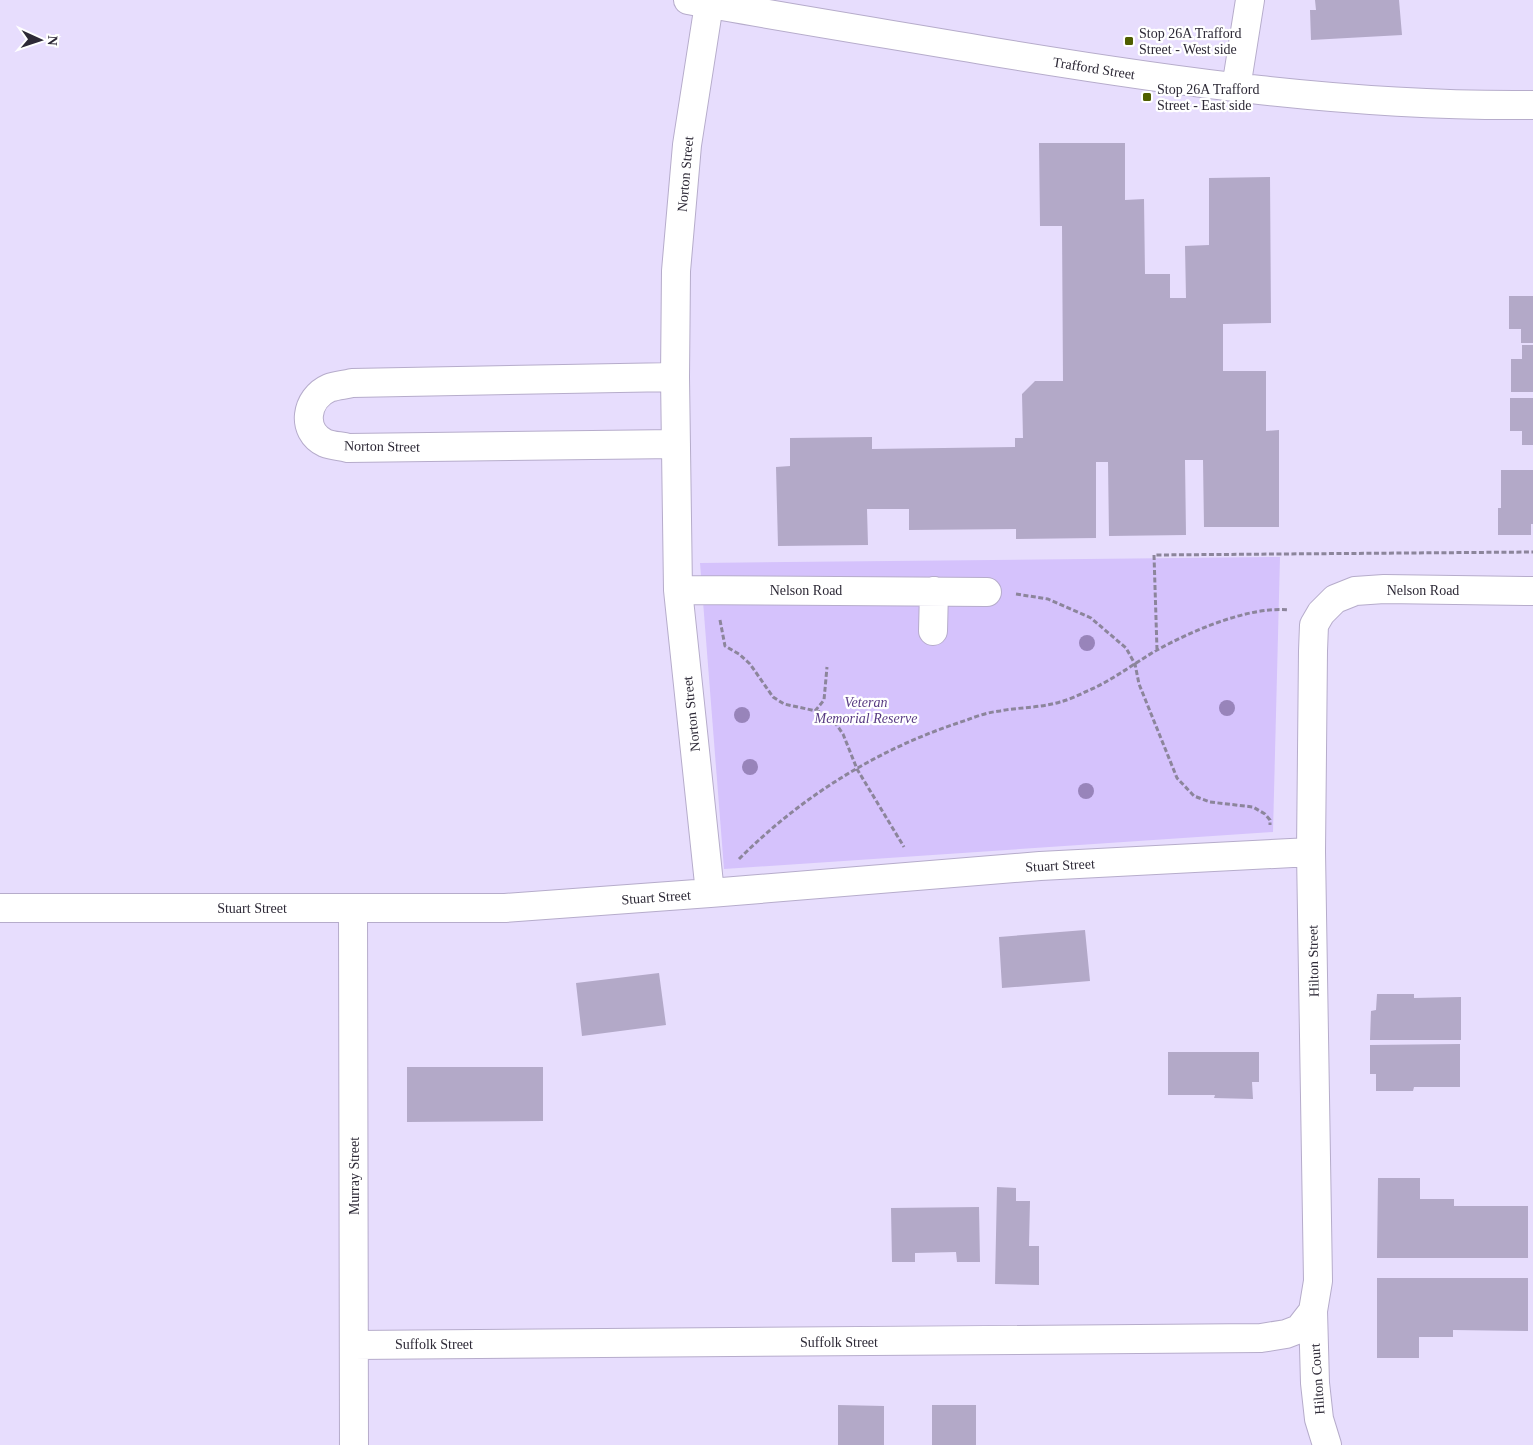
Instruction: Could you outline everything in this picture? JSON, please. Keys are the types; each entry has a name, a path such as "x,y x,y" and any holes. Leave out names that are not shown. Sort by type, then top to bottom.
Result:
{"street":[{"path":"1236,88 1250,0"},
{"name":"Trafford Street","path":"698,2 1117,72 1236,88 1339,98 1533,105"},
{"name":"Norton Street","path":"698,2 676,271 675,376 678,590 710,893"},
{"name":"Norton Street","path":"675,376 352,383 328,388 312,402 308,418 314,434 325,443 348,448 676,444"},
{"name":"Nelson Road","path":"1321,613 1335,598 1355,591 1384,589 1533,591"},
{"name":"Nelson Road","path":"678,590 987,592"},
{"path":"933,631 934,591"},
{"name":"Hilton Street","path":"1313,1311 1318,1281 1311,852 1313,651 1314,625 1321,613"},
{"name":"Stuart Street","path":"0,908 505,908 1040,866 1311,852"},
{"name":"Murray Street","path":"353,908 354,1445"},
{"name":"Suffolk Street","path":"354,1345 1261,1338 1286,1334 1299,1329 1313,1311"},
{"name":"Hilton Court","path":"1313,1311 1315,1383 1320,1419 1327,1445"}],"path":[{"path":"1157,650 1154,554 1533,552"},
{"path":"716,590 725,646 739,654 750,664 773,697 784,704 821,712 834,721 843,734 857,769 908,852"},
{"path":"987,592 1026,594 1048,599 1091,618 1126,648 1135,664 1139,684 1177,778 1194,796 1210,802 1253,806 1265,814 1270,820 1270,854"},
{"path":"740,859 760,838 797,808 838,779 899,746 967,720 1000,711 1059,702 1087,691 1157,650 1199,629 1230,618 1278,609 1321,613"},
{"path":"815,711 824,700 827,667"}],"green space":[{"name":"Veteran Memorial Reserve","path":"1280,557 1273,832 724,869 700,563"}],"building":[{"path":"1315,0 1399,0 1402,35 1311,40 1310,10 1316,10"},
{"path":"1039,143 1125,143 1125,200 1144,199 1145,274 1170,274 1170,298 1186,298 1185,246 1209,245 1209,178 1270,177 1271,323 1223,324 1223,371 1266,371 1266,431 1279,430 1279,527 1204,527 1203,460 1185,460 1186,535 1109,536 1108,462 1096,462 1096,538 1016,539 1016,529 909,530 909,509 867,509 868,545 778,546 776,467 790,466 790,438 872,437 872,449 1015,447 1015,438 1023,438 1022,394 1035,381 1063,381 1062,226 1040,226"},
{"path":"1509,296 1533,296 1533,343 1521,343 1521,329 1509,329"},
{"path":"1522,345 1533,345 1533,392 1511,392 1511,359 1522,359"},
{"path":"1510,398 1533,398 1533,445 1522,445 1522,431 1510,431"},
{"path":"1501,470 1533,470 1533,524 1531,524 1531,535 1498,535 1498,508 1501,508"},
{"path":"1085,930 1090,981 1002,988 999,937"},
{"path":"659,973 666,1025 582,1036 576,983"},
{"path":"1377,994 1414,994 1414,998 1461,997 1461,1040 1370,1040 1371,1011 1376,1010"},
{"path":"1460,1044 1460,1087 1414,1087 1413,1091 1376,1091 1376,1074 1370,1074 1370,1045"},
{"path":"1168,1052 1259,1052 1259,1082 1252,1082 1253,1099 1214,1098 1215,1095 1168,1095"},
{"path":"407,1067 543,1067 543,1121 407,1122"},
{"path":"1378,1178 1420,1178 1420,1199 1454,1199 1454,1206 1528,1206 1528,1258 1377,1258"},
{"path":"997,1187 1016,1188 1016,1201 1030,1201 1029,1246 1039,1246 1039,1285 995,1284"},
{"path":"979,1207 980,1262 957,1262 956,1252 915,1253 915,1262 892,1262 891,1208"},
{"path":"1377,1278 1528,1278 1528,1331 1453,1330 1453,1337 1419,1337 1419,1358 1377,1358"},
{"path":"838,1405 884,1406 884,1445 838,1445"},
{"path":"932,1405 976,1405 976,1445 932,1445"}],"place":[{"name":"Stop 26A Trafford Street - West side","path":"1129,41"},
{"name":"Stop 26A Trafford Street - East side","path":"1147,97"}]}
